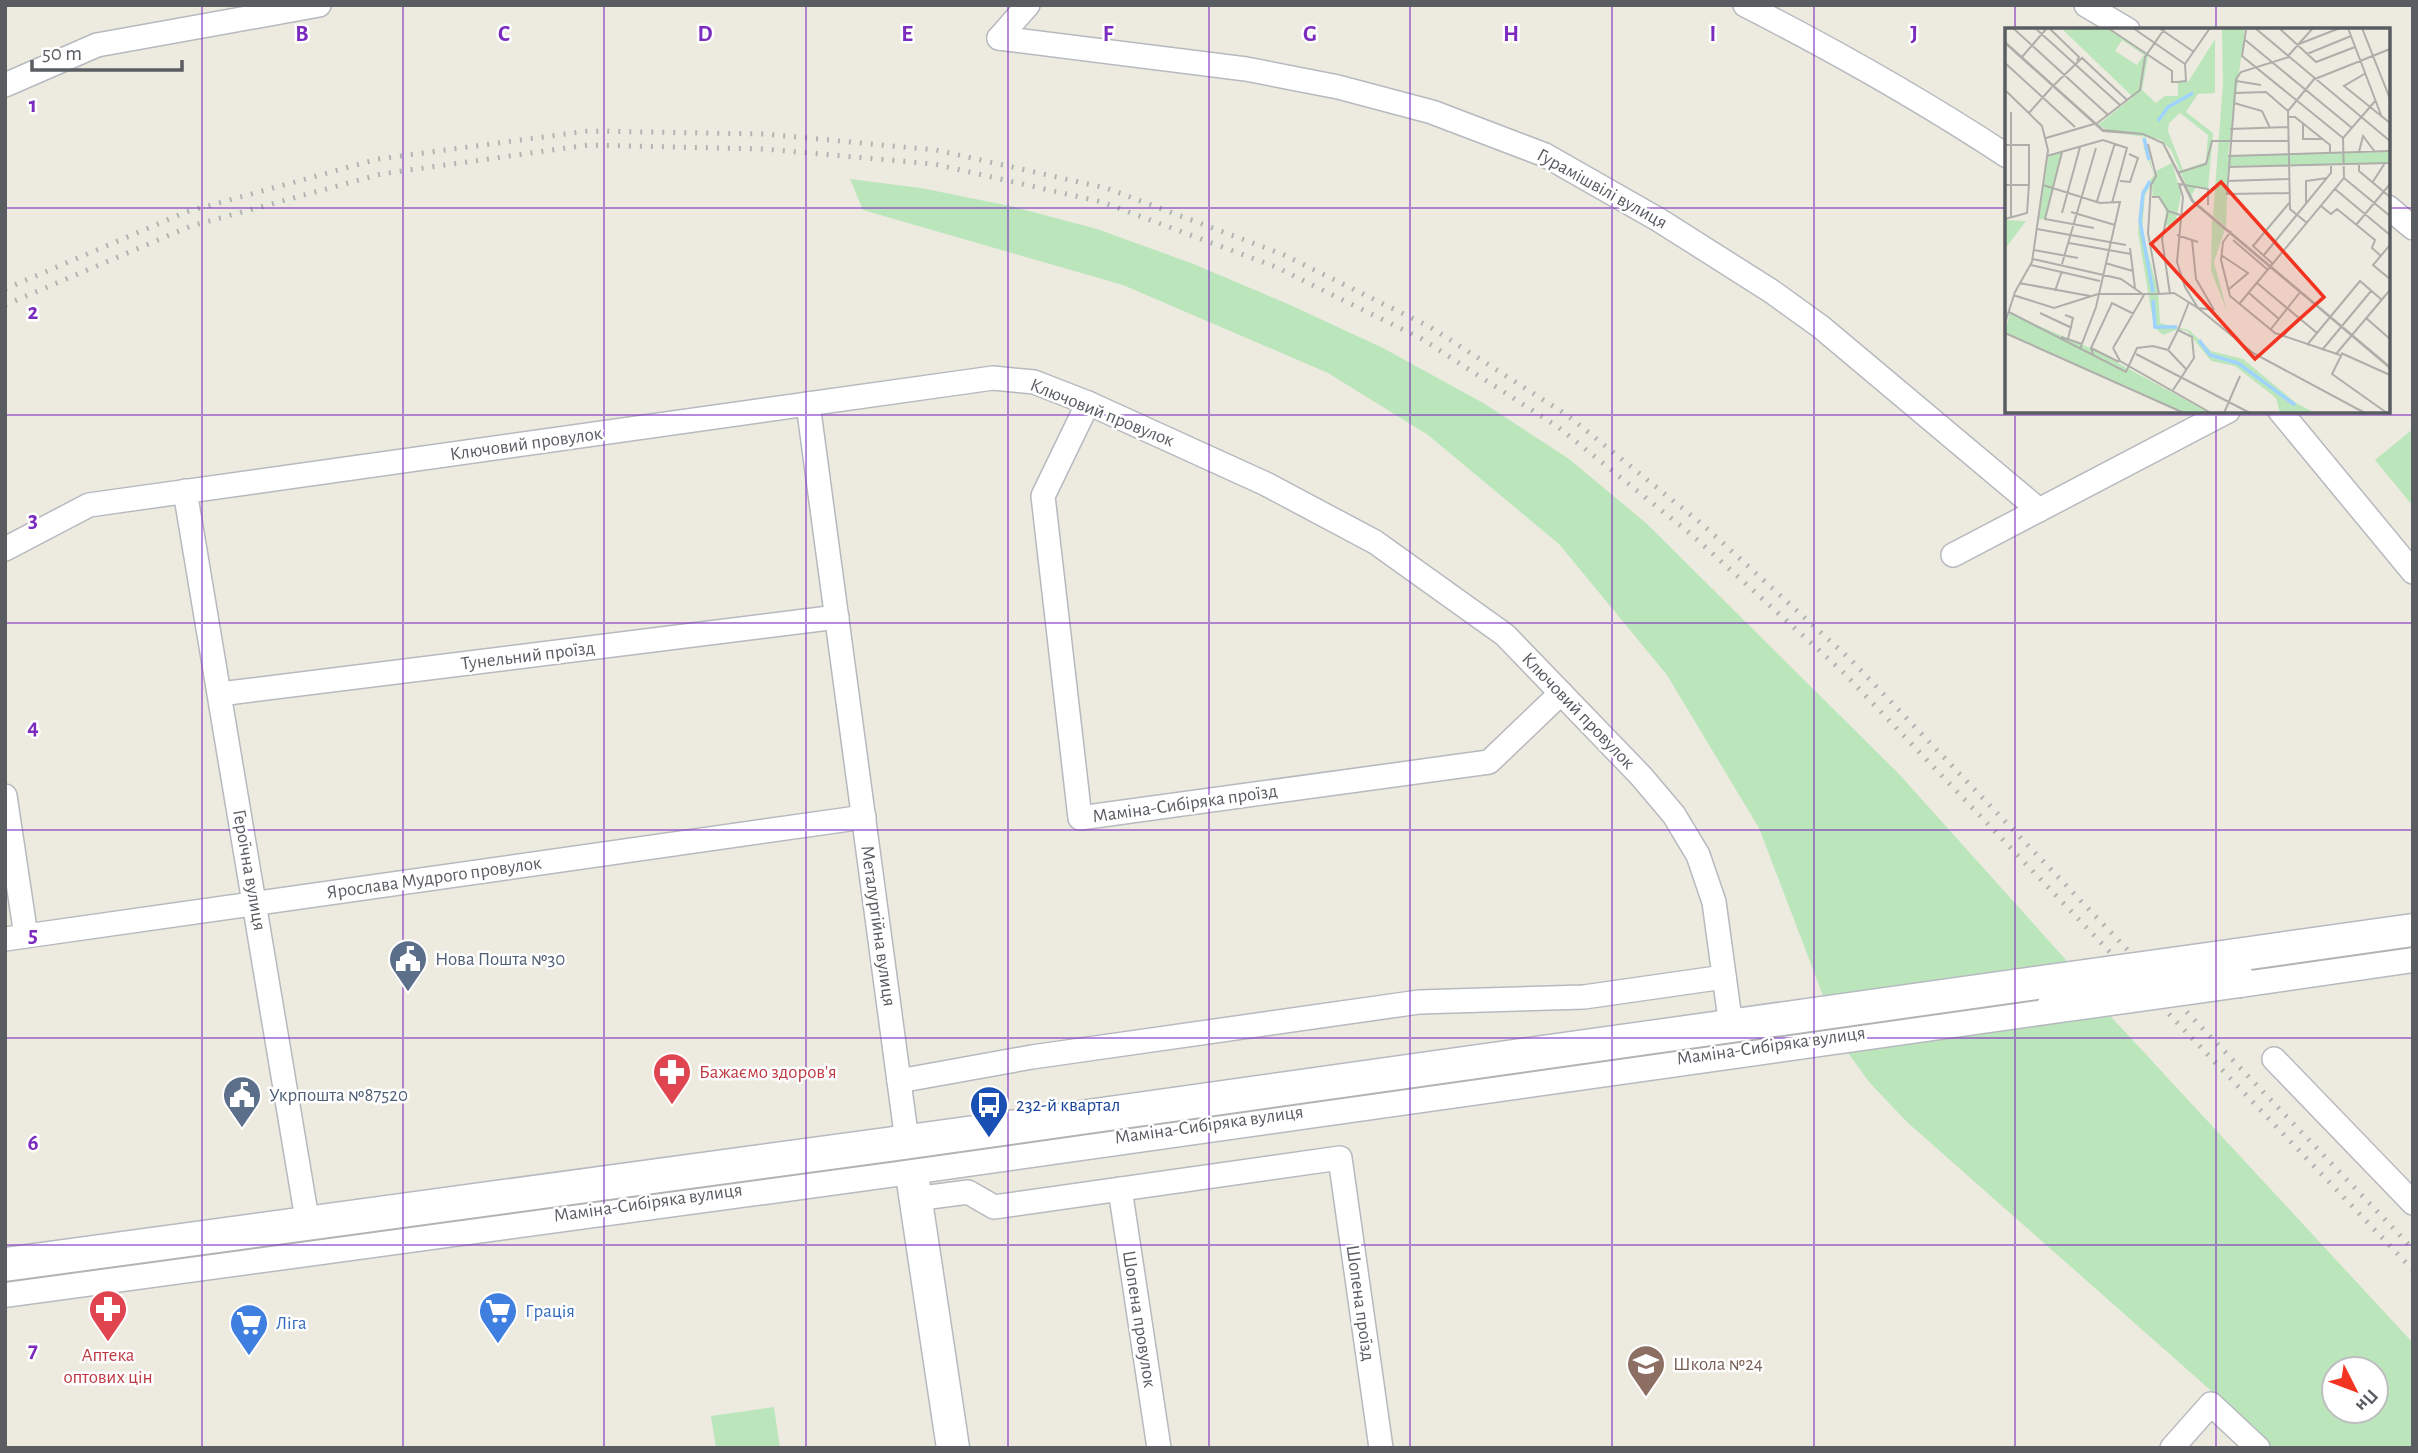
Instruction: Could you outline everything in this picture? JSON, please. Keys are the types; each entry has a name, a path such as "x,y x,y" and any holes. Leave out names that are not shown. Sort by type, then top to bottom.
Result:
{"main road":[{"name":"Маміна-Сибіряка вулиця","path":"2238,968 2413,930"},
{"name":"Маміна-Сибіряка вулиця","path":"5,1291 310,1236 1733,1038 2238,968 2413,956"},
{"name":"Металургійна вулиця","path":"909,1154 953,1448"},
{"name":"Маміна-Сибіряка вулиця","path":"5,1264 310,1236"}],"street":[{"path":"5,85 97,46 319,5"},
{"name":"Гурамішвілі вулиця","path":"1028,5 999,38 1245,69 1338,87 1432,112 1545,155 1659,220 1781,298 1821,327 2039,510"},
{"path":"1745,5 1842,54 2005,155"},
{"path":"2087,5 2125,28"},
{"path":"2390,209 2413,228"},
{"name":"Ключовий провулок","path":"5,549 89,505 993,378 1034,382 1088,403 1266,484 1375,542 1505,635 1641,776 1674,815 1698,855 1714,902 1733,1038"},
{"name":"Маміна-Сибіряка проїзд","path":"1088,403 1043,496 1080,818 1489,762 1561,693"},
{"name":"Металургійна вулиця","path":"808,404 909,1154"},
{"path":"1953,555 2224,413"},
{"path":"2282,413 2413,572"},
{"name":"Героїчна вулиця","path":"185,491 310,1236"},
{"name":"Тунельний проїзд","path":"220,694 837,617"},
{"path":"5,796 15,938"},
{"name":"Ярослава Мудрого провулок","path":"15,938 863,817"},
{"path":"899,1081 1032,1057 1419,1002 1584,997 1724,977"},
{"path":"2273,1059 2413,1203"},
{"name":"Шопена проїзд","path":"1120,1189 1340,1158 1381,1448"},
{"path":"915,1199 968,1192 994,1207 1120,1189"},
{"name":"Шопена провулок","path":"1120,1189 1159,1448"},
{"path":"2172,1448 2211,1404 2258,1448"}],"green space":[{"path":"850,179 921,188 1010,206 1097,229 1191,263 1288,304 1383,348 1485,404 1569,459 1646,523 1899,774 2075,970 1827,1006 1759,828 1667,675 1559,544 1428,435 1328,373 1123,285 863,210"},
{"path":"2413,429 2413,506 2375,460"},
{"path":"2103,1008 2413,1343 2413,1448 2271,1448 2216,1395 1907,1122 1869,1082 1841,1043"},
{"path":"774,1407 780,1448 716,1448 711,1416"}],"tram line":[{"path":"5,1282 890,1162 2413,947"}],"railway":[{"path":"5,289 186,212 378,159 588,131 764,134 936,150 1106,188 1282,254 1430,327 1567,415 1702,524 1852,661 2413,1249"},
{"path":"5,305 191,226 381,174 588,145 764,149 934,164 1102,202 1276,267 1422,339 1558,427 1692,535 1842,671 2413,1270"}],"place":[{"name":"Нова Пошта №30","path":"408,993"},
{"name":"Бажаємо здоров'я","path":"672,1106"},
{"name":"Укрпошта №87520","path":"242,1129"},
{"name":"232-й квартал","path":"989,1139"},
{"name":"Аптека оптових цін","path":"108,1343"},
{"name":"Грація","path":"498,1345"},
{"name":"Ліга","path":"249,1357"},
{"name":"Школа №24","path":"1646,1398"}]}
